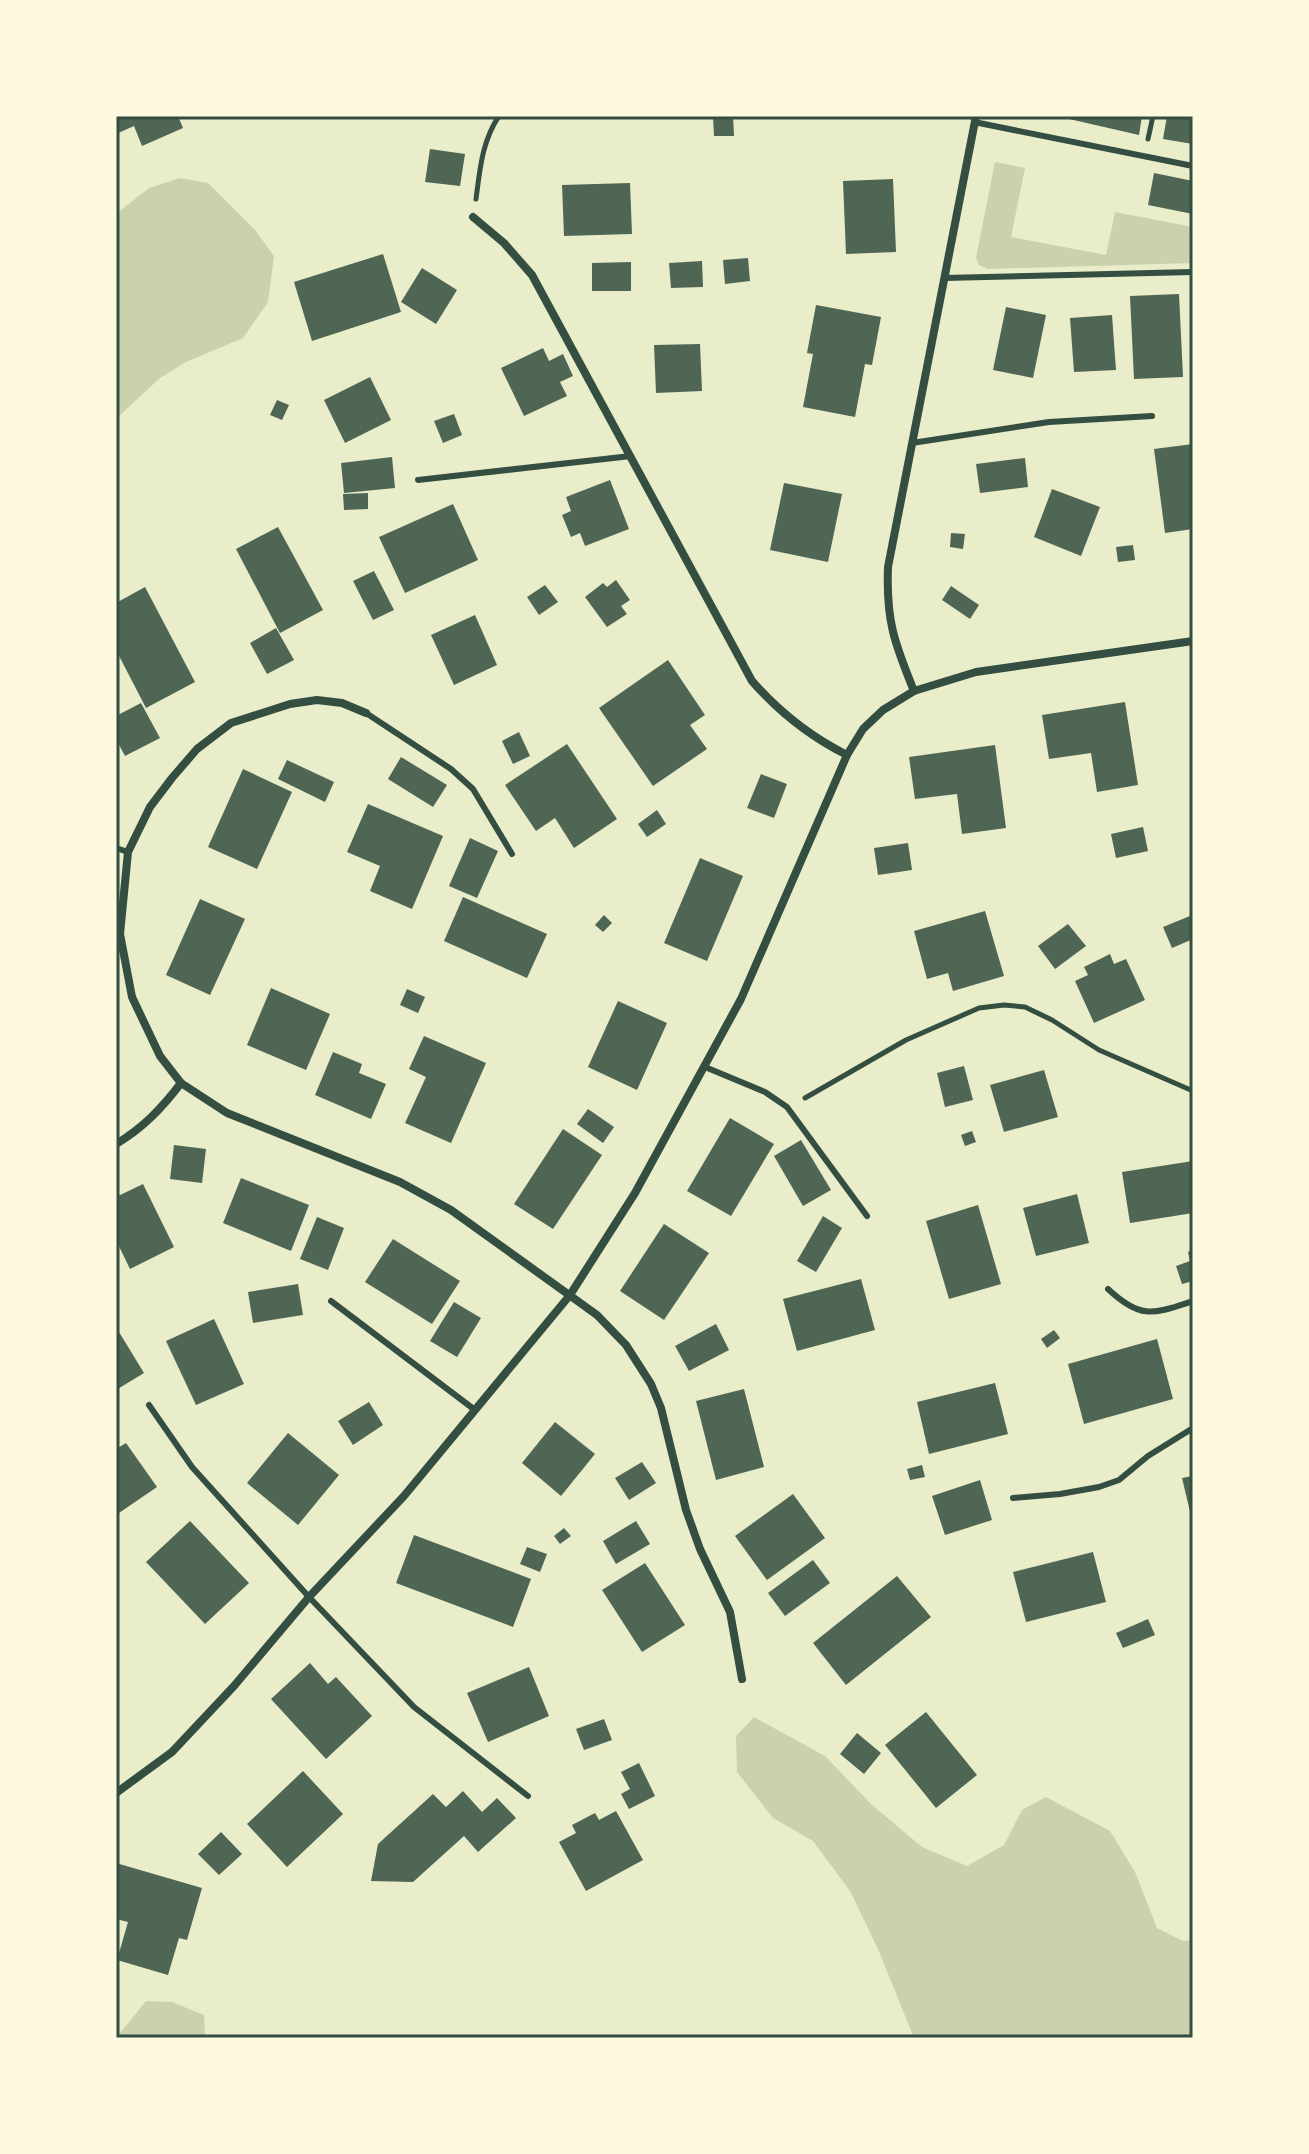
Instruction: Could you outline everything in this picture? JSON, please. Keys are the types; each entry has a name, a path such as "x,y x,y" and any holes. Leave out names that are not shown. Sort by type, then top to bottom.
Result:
{"street":[{"path":"914,691 893,639 887,599 888,567 975,119"},
{"path":"473,217 504,243 532,275 752,681 774,706 801,729 847,755"},
{"path":"116,1793 172,1752 234,1686 309,1597 404,1496 570,1295 635,1193 741,999 847,755 863,729 883,710 914,691 976,672 1193,641"},
{"path":"366,713 342,703 317,700 290,704 231,723 197,749 172,778 150,807 128,852 120,934 132,997 160,1056 181,1083 227,1113 400,1182 438,1203 597,1315 626,1345 651,1384 661,1408 695,1536 730,1612 742,1679"},
{"path":"116,1144 144,1125 181,1083"}],"lane":[{"path":"975,119 1193,166"},
{"path":"944,278 1193,272"},
{"path":"912,443 1049,422 1152,416"},
{"path":"418,480 631,456"},
{"path":"366,713 451,769 473,789 512,854"},
{"path":"116,848 128,852"},
{"path":"705,1067 765,1092 787,1107 867,1216"},
{"path":"1108,1289 1124,1304 1145,1312 1165,1310 1193,1301"},
{"path":"331,1301 475,1410"},
{"path":"149,1405 192,1467 414,1707 528,1796"},
{"path":"1013,1498 1060,1494 1119,1480 1148,1456 1193,1428"}],"path":[{"path":"473,217 484,149 499,116"},
{"path":"787,1107 906,1040 979,1008 1004,1005 1025,1007 1099,1050 1193,1091"}],"green space":[{"path":"995,162 1025,168 1011,237 1106,255 1115,212 1193,227 1193,263 988,269 979,265 976,258"},
{"path":"180,178 208,183 255,230 274,256 268,302 243,338 186,362 160,378 116,419 116,214 149,188"},
{"path":"754,1717 825,1756 871,1804 922,1847 967,1866 1004,1845 1022,1810 1046,1797 1110,1831 1135,1872 1157,1928 1183,1941 1193,1940 1193,2038 914,2038 878,1949 850,1891 813,1841 773,1818 737,1772 736,1736"},
{"path":"146,2001 172,2002 204,2015 205,2038 116,2038"}],"building":[{"path":"116,116 178,116 183,128 142,146 134,126 116,134"},
{"path":"713,116 733,116 734,136 714,136"},
{"path":"1056,116 1142,116 1139,135"},
{"path":"1167,116 1193,116 1193,144 1163,139"},
{"path":"430,149 465,154 460,186 425,182"},
{"path":"1154,173 1193,181 1193,214 1148,205"},
{"path":"893,179 896,252 846,254 843,181"},
{"path":"630,183 632,234 564,236 562,185"},
{"path":"383,254 401,312 312,341 294,282"},
{"path":"748,258 750,281 725,284 723,260"},
{"path":"702,261 703,287 671,288 669,263"},
{"path":"631,262 631,291 592,291 592,263"},
{"path":"422,268 457,290 436,324 401,302"},
{"path":"1179,294 1183,377 1134,379 1130,296"},
{"path":"816,305 881,317 872,365 865,364 855,417 803,407 813,354 807,353"},
{"path":"1006,307 1046,315 1033,378 993,370"},
{"path":"1112,315 1116,370 1074,372 1070,318"},
{"path":"700,344 702,391 656,393 654,345"},
{"path":"543,348 549,361 563,354 573,376 560,382 567,396 524,416 501,368"},
{"path":"370,377 391,420 345,443 324,400"},
{"path":"277,400 289,405 282,420 270,415"},
{"path":"454,414 462,435 443,443 434,421"},
{"path":"1193,444 1193,529 1165,533 1154,449"},
{"path":"392,457 395,488 344,493 341,463"},
{"path":"1025,458 1028,487 980,493 976,464"},
{"path":"610,480 629,529 585,546 580,533 571,537 562,515 571,511 566,497"},
{"path":"784,483 842,494 828,562 770,550"},
{"path":"1052,489 1100,507 1081,556 1034,537"},
{"path":"368,493 368,509 344,510 343,494"},
{"path":"453,504 478,560 405,593 379,537"},
{"path":"278,527 323,610 280,633 236,549"},
{"path":"951,533 965,534 963,549 950,547"},
{"path":"1133,545 1135,560 1118,562 1116,547"},
{"path":"374,571 394,610 373,620 353,581"},
{"path":"616,580 630,600 621,606 627,614 607,627 585,597 603,583 607,587"},
{"path":"545,585 558,602 539,615 527,597"},
{"path":"951,586 979,605 970,619 942,600"},
{"path":"145,587 195,682 146,708 116,650 116,603"},
{"path":"475,615 497,665 454,685 431,635"},
{"path":"276,628 294,660 267,674 250,643"},
{"path":"668,660 705,715 690,725 707,749 653,786 599,708"},
{"path":"1125,702 1138,785 1097,792 1091,753 1049,759 1042,715"},
{"path":"141,703 160,738 125,756 116,739 116,716"},
{"path":"519,732 530,756 513,764 502,741"},
{"path":"567,744 617,819 574,848 555,818 536,831 505,785"},
{"path":"995,745 1006,828 962,834 957,794 915,799 909,757"},
{"path":"401,757 447,785 433,807 388,779"},
{"path":"287,760 334,782 325,802 278,779"},
{"path":"243,769 292,792 257,869 208,847"},
{"path":"761,774 787,784 774,818 747,808"},
{"path":"368,804 443,836 412,909 370,891 380,866 347,852"},
{"path":"657,810 666,824 647,837 638,824"},
{"path":"1143,827 1148,851 1116,858 1111,834"},
{"path":"470,838 498,851 477,898 449,886"},
{"path":"908,843 912,870 878,875 874,848"},
{"path":"700,858 743,876 707,961 664,943"},
{"path":"463,897 547,934 527,978 444,941"},
{"path":"200,899 245,919 210,995 166,975"},
{"path":"985,911 1004,976 953,991 948,973 927,979 914,931"},
{"path":"604,915 612,923 603,932 595,925"},
{"path":"1190,916 1193,939 1172,948 1163,927"},
{"path":"1068,924 1086,946 1055,969 1038,946"},
{"path":"1110,954 1114,964 1126,959 1145,1000 1094,1023 1075,981 1088,975 1084,967"},
{"path":"271,988 330,1014 306,1070 247,1045"},
{"path":"407,989 425,997 418,1013 400,1005"},
{"path":"618,1001 667,1023 637,1090 588,1067"},
{"path":"424,1036 486,1063 451,1143 405,1123 426,1077 409,1069"},
{"path":"333,1052 362,1064 359,1073 386,1084 371,1119 315,1095"},
{"path":"964,1066 973,1100 945,1107 937,1073"},
{"path":"1044,1070 1058,1117 1004,1132 990,1085"},
{"path":"588,1109 614,1127 603,1143 577,1124"},
{"path":"730,1118 774,1144 731,1216 687,1191"},
{"path":"563,1129 602,1155 553,1229 514,1204"},
{"path":"972,1131 976,1142 965,1146 961,1135"},
{"path":"801,1140 831,1190 803,1206 774,1156"},
{"path":"174,1145 206,1149 202,1183 170,1179"},
{"path":"1193,1161 1193,1213 1130,1223 1122,1172"},
{"path":"241,1178 309,1205 291,1251 223,1223"},
{"path":"143,1184 174,1247 130,1269 116,1240 116,1197"},
{"path":"1077,1194 1089,1243 1036,1256 1023,1208"},
{"path":"978,1205 1001,1284 949,1299 926,1221"},
{"path":"823,1216 842,1228 816,1272 797,1261"},
{"path":"317,1217 344,1228 328,1270 300,1259"},
{"path":"664,1224 709,1253 664,1320 620,1291"},
{"path":"393,1239 460,1281 432,1324 365,1282"},
{"path":"1193,1250 1193,1281 1182,1284 1176,1266 1190,1261 1188,1252"},
{"path":"861,1279 875,1330 797,1351 783,1299"},
{"path":"298,1284 303,1315 253,1323 248,1292"},
{"path":"454,1302 481,1318 457,1357 430,1341"},
{"path":"214,1319 244,1384 196,1405 166,1341"},
{"path":"716,1324 729,1350 689,1371 675,1346"},
{"path":"1054,1330 1060,1338 1047,1348 1041,1339"},
{"path":"119,1332 144,1373 116,1390 116,1334"},
{"path":"1157,1339 1173,1399 1084,1424 1068,1364"},
{"path":"995,1383 1008,1434 929,1454 917,1402"},
{"path":"744,1389 764,1467 716,1480 696,1401"},
{"path":"369,1402 383,1425 353,1445 338,1421"},
{"path":"555,1422 595,1454 561,1496 522,1463"},
{"path":"288,1433 339,1475 298,1525 247,1483"},
{"path":"126,1443 157,1487 116,1515 116,1449"},
{"path":"642,1462 656,1483 629,1500 615,1478"},
{"path":"922,1465 925,1477 910,1480 907,1469"},
{"path":"1193,1476 1193,1520 1192,1520 1182,1478"},
{"path":"980,1480 992,1520 945,1535 932,1496"},
{"path":"793,1494 825,1538 767,1580 735,1536"},
{"path":"190,1521 249,1583 205,1624 146,1562"},
{"path":"636,1521 650,1544 616,1564 603,1541"},
{"path":"564,1528 571,1536 560,1544 554,1536"},
{"path":"414,1535 531,1579 513,1627 396,1583"},
{"path":"527,1547 547,1554 540,1572 520,1564"},
{"path":"1093,1552 1106,1602 1026,1622 1013,1572"},
{"path":"813,1560 830,1583 785,1616 768,1593"},
{"path":"645,1563 685,1625 642,1652 602,1590"},
{"path":"897,1576 931,1617 846,1685 813,1643"},
{"path":"1148,1619 1155,1635 1123,1648 1116,1633"},
{"path":"310,1663 328,1684 336,1677 372,1716 326,1759 271,1699"},
{"path":"529,1667 549,1716 488,1742 467,1693"},
{"path":"926,1712 977,1775 936,1808 885,1745"},
{"path":"604,1719 612,1740 584,1750 576,1729"},
{"path":"857,1733 881,1753 864,1774 840,1754"},
{"path":"639,1763 655,1796 629,1809 621,1794 630,1789 621,1772"},
{"path":"303,1771 343,1814 287,1867 247,1824"},
{"path":"463,1791 482,1812 497,1798 516,1818 478,1852 464,1836 413,1882 371,1881 378,1844 433,1794 446,1807"},
{"path":"616,1811 643,1860 586,1891 559,1842 576,1833 572,1825 595,1813 599,1820"},
{"path":"221,1832 242,1854 219,1875 198,1854"},
{"path":"116,1863 202,1888 187,1940 179,1938 168,1975 117,1960 128,1922 116,1919"}]}
